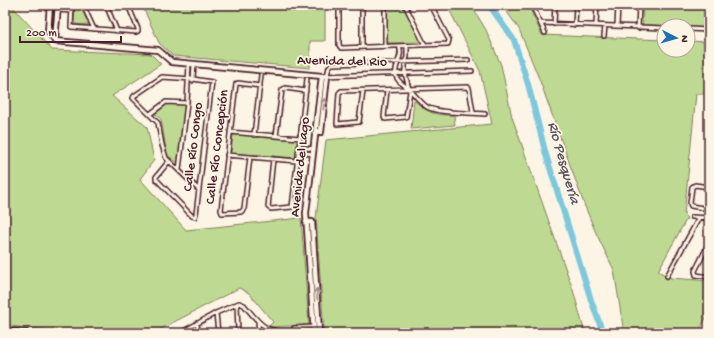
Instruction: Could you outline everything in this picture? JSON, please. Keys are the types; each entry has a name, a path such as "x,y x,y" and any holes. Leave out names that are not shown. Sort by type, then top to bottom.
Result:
{"street":[{"path":"59,7 72,5 71,27 136,32 138,31 138,28 128,5"},
{"path":"83,5 94,29"},
{"path":"106,5 117,31"},
{"path":"339,5 339,48 446,44 450,42 431,5"},
{"path":"362,5 362,47"},
{"path":"385,5 385,46"},
{"path":"405,5 425,45"},
{"path":"532,5 545,32"},
{"path":"554,24 555,5"},
{"path":"575,24 576,5"},
{"path":"596,25 597,5"},
{"path":"617,26 618,5"},
{"path":"638,28 640,5"},
{"path":"55,41 48,31 50,6 71,11"},
{"path":"55,41 59,7"},
{"path":"541,23 656,28"},
{"path":"604,36 605,26"},
{"path":"696,29 709,30"},
{"name":"Avenida del Rio","path":"55,41 158,50 172,62 325,76 472,71"},
{"path":"399,46 401,51 396,74 398,81 427,107 435,111 474,112 485,114"},
{"path":"387,90 384,119 406,118 409,90 405,73 407,46"},
{"path":"325,76 332,64 468,60"},
{"path":"179,170 189,83 188,79 192,64"},
{"path":"189,83 193,79 192,64"},
{"path":"254,134 261,75"},
{"name":"Avenida del Lago","path":"314,331 309,222 306,213 313,151 318,132 325,76"},
{"path":"193,79 162,77 133,98 158,123 164,152 169,161 199,190"},
{"name":"Calle Río Congo","path":"169,161 156,178 192,216 194,216 196,214 213,85 210,82 193,79"},
{"path":"273,159 268,204 269,208 292,207 307,79"},
{"name":"Calle Río Concepción","path":"250,157 244,208 241,212 222,212 221,210 236,84 260,86"},
{"path":"363,91 360,121 338,124 341,91 467,87 469,88 474,112"},
{"path":"276,136 281,92 285,88 306,91"},
{"path":"150,114 166,102 187,103"},
{"path":"230,132 300,138"},
{"path":"299,147 313,151"},
{"path":"298,152 313,151"},
{"path":"228,155 297,161"},
{"path":"709,187 695,185 691,188 690,203 693,208 709,209"},
{"path":"692,217 709,218"},
{"path":"667,276 699,218"},
{"path":"709,243 695,268 696,275 709,277"},
{"name":"Avenida del Lago","path":"312,272 319,333"},
{"path":"180,333 216,313 237,304 244,305 258,322 267,329 279,332 314,331"},
{"path":"237,304 238,333"},
{"path":"216,313 218,333"},
{"path":"258,322 259,333"},
{"path":"197,323 198,333"},
{"path":"5,331 26,333"}],"green space":[{"path":"5,5 11,5 52,50 151,54 161,64 112,96 147,127 154,160 140,179 186,230 301,218 309,325 269,326 273,322 249,293 239,288 153,333 117,333 24,328 5,325"},
{"path":"75,5 80,5 88,25 74,24"},
{"path":"142,5 325,5 325,41 310,41 310,68 173,56 159,43"},
{"path":"387,5 402,5 422,42 387,43"},
{"path":"447,5 471,5 486,30 501,65 512,117 573,290 585,333 324,333 316,218 326,140 492,124 480,71"},
{"path":"502,5 528,5 542,35 656,40 656,58 696,58 696,41 709,42 709,94 696,94 684,215 687,218 658,271 671,278 709,281 709,312 698,333 624,333 614,270 584,204 540,81 519,29"},
{"path":"643,5 709,5 709,26 707,28 696,27 696,18 656,18 656,25 644,25 642,22"},
{"path":"414,100 432,113 454,115 455,125 411,129"},
{"path":"169,103 185,104 178,163 167,155 161,119 155,114"},
{"path":"233,134 298,139 296,158 231,153"}],"waterway":[{"name":"Río Pesquería","path":"489,5 514,40 528,84 546,155 591,300 603,333"}]}
